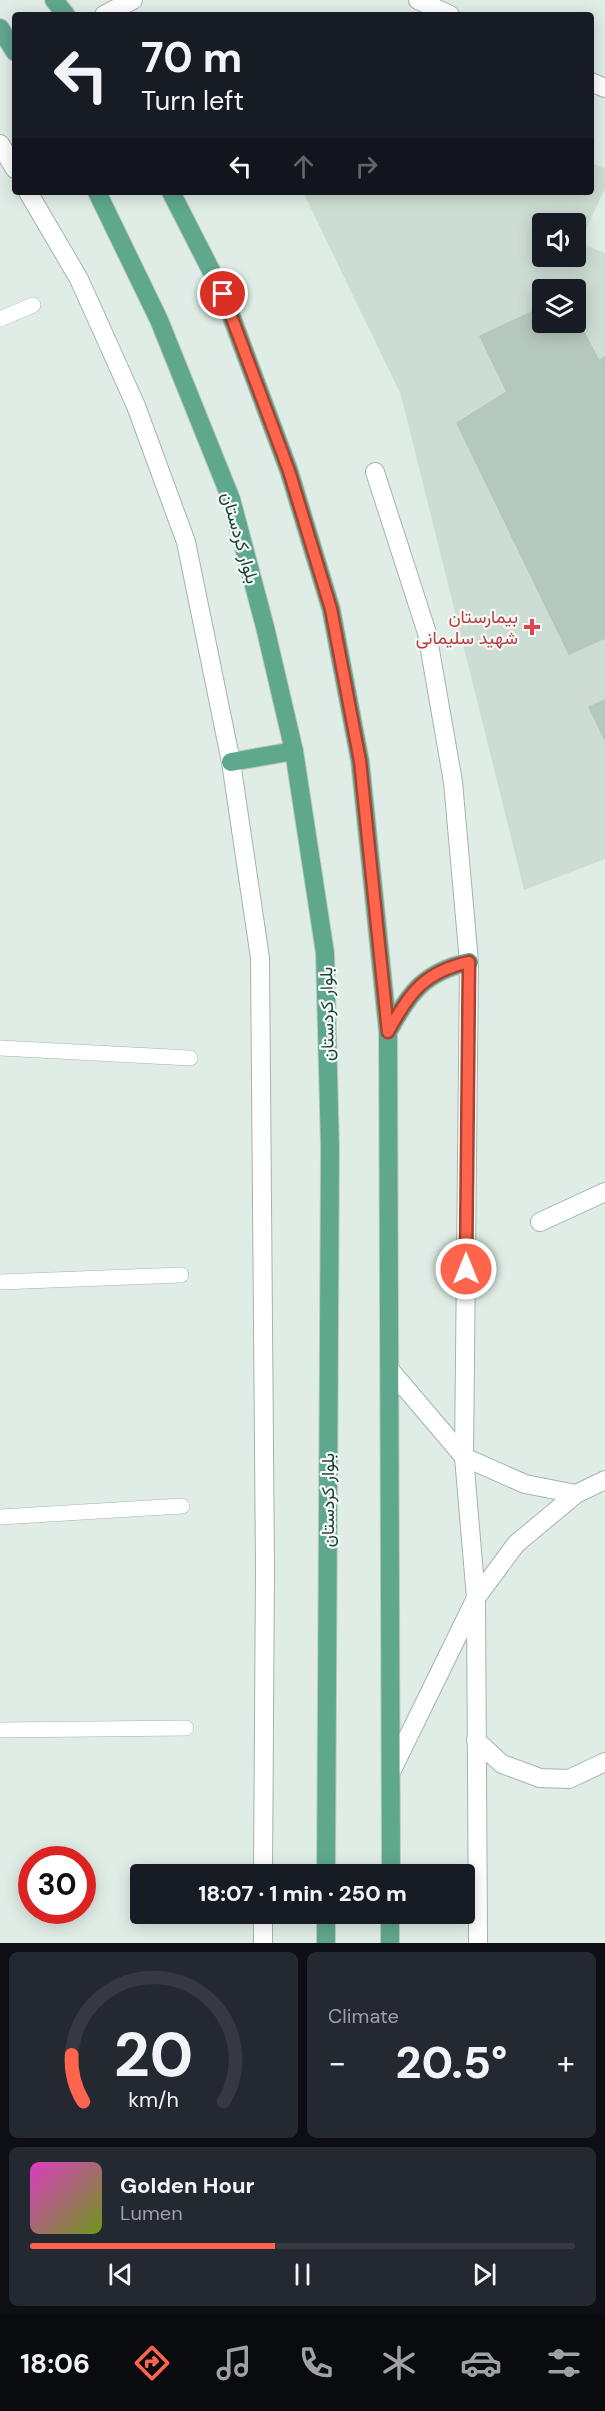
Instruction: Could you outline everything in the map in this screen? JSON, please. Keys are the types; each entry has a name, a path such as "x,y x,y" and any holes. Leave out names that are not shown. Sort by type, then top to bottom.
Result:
{"main road":[{"path":"54,0 64,12"},
{"path":"0,28 12,47"},
{"name":"بلوار کردستان","path":"98,195 159,320 231,499 265,627 294,751 325,953 330,1148 326,1864"},
{"path":"173,195 223,294 289,471 331,609 360,761 388,1032 391,1864"},
{"path":"231,762 294,751"},
{"path":"388,1032 404,1002 423,981 449,967 469,962"},
{"path":"326,1924 326,1943"},
{"path":"390,1924 390,1943"}],"street":[{"path":"110,12 133,0"},
{"path":"418,0 444,12"},
{"path":"0,144 12,164"},
{"path":"30,195 79,279 136,406 186,542 231,762 260,958 265,1568 263,1864"},
{"path":"375,472 427,633 453,782 469,962 464,1457 476,1598 478,1943"},
{"path":"540,1222 605,1192"},
{"path":"391,1371 464,1457 525,1484 576,1494"},
{"path":"391,1772 476,1598 516,1544 576,1494 605,1480"},
{"path":"476,1740 502,1764 540,1778 569,1779 605,1762"},
{"path":"263,1924 263,1943"}],"lane":[{"path":"0,319 33,305"},
{"path":"0,1048 190,1058"},
{"path":"0,1281 181,1275"},
{"path":"0,1517 182,1506"},
{"path":"0,1730 186,1728"}],"shaded area":[{"name":"بیمارستان شهید سلیمانی","path":"594,164 605,168 605,188 586,230 586,213 532,213 532,267 586,267 586,245 605,253 605,859 524,890 401,395 304,195 594,195"}],"building":[{"path":"532,312 532,333 584,333 599,361 605,357 605,638 569,654 457,423 507,392 480,336"},
{"path":"605,700 605,740 589,707"}],"place":[{"name":"بیمارستان شهید سلیمانی","path":"532,627"}],"route":[{"path":"223,294 289,471 331,609 360,761 388,1032 404,1002 423,981 449,967 469,962 466,1269"}]}
